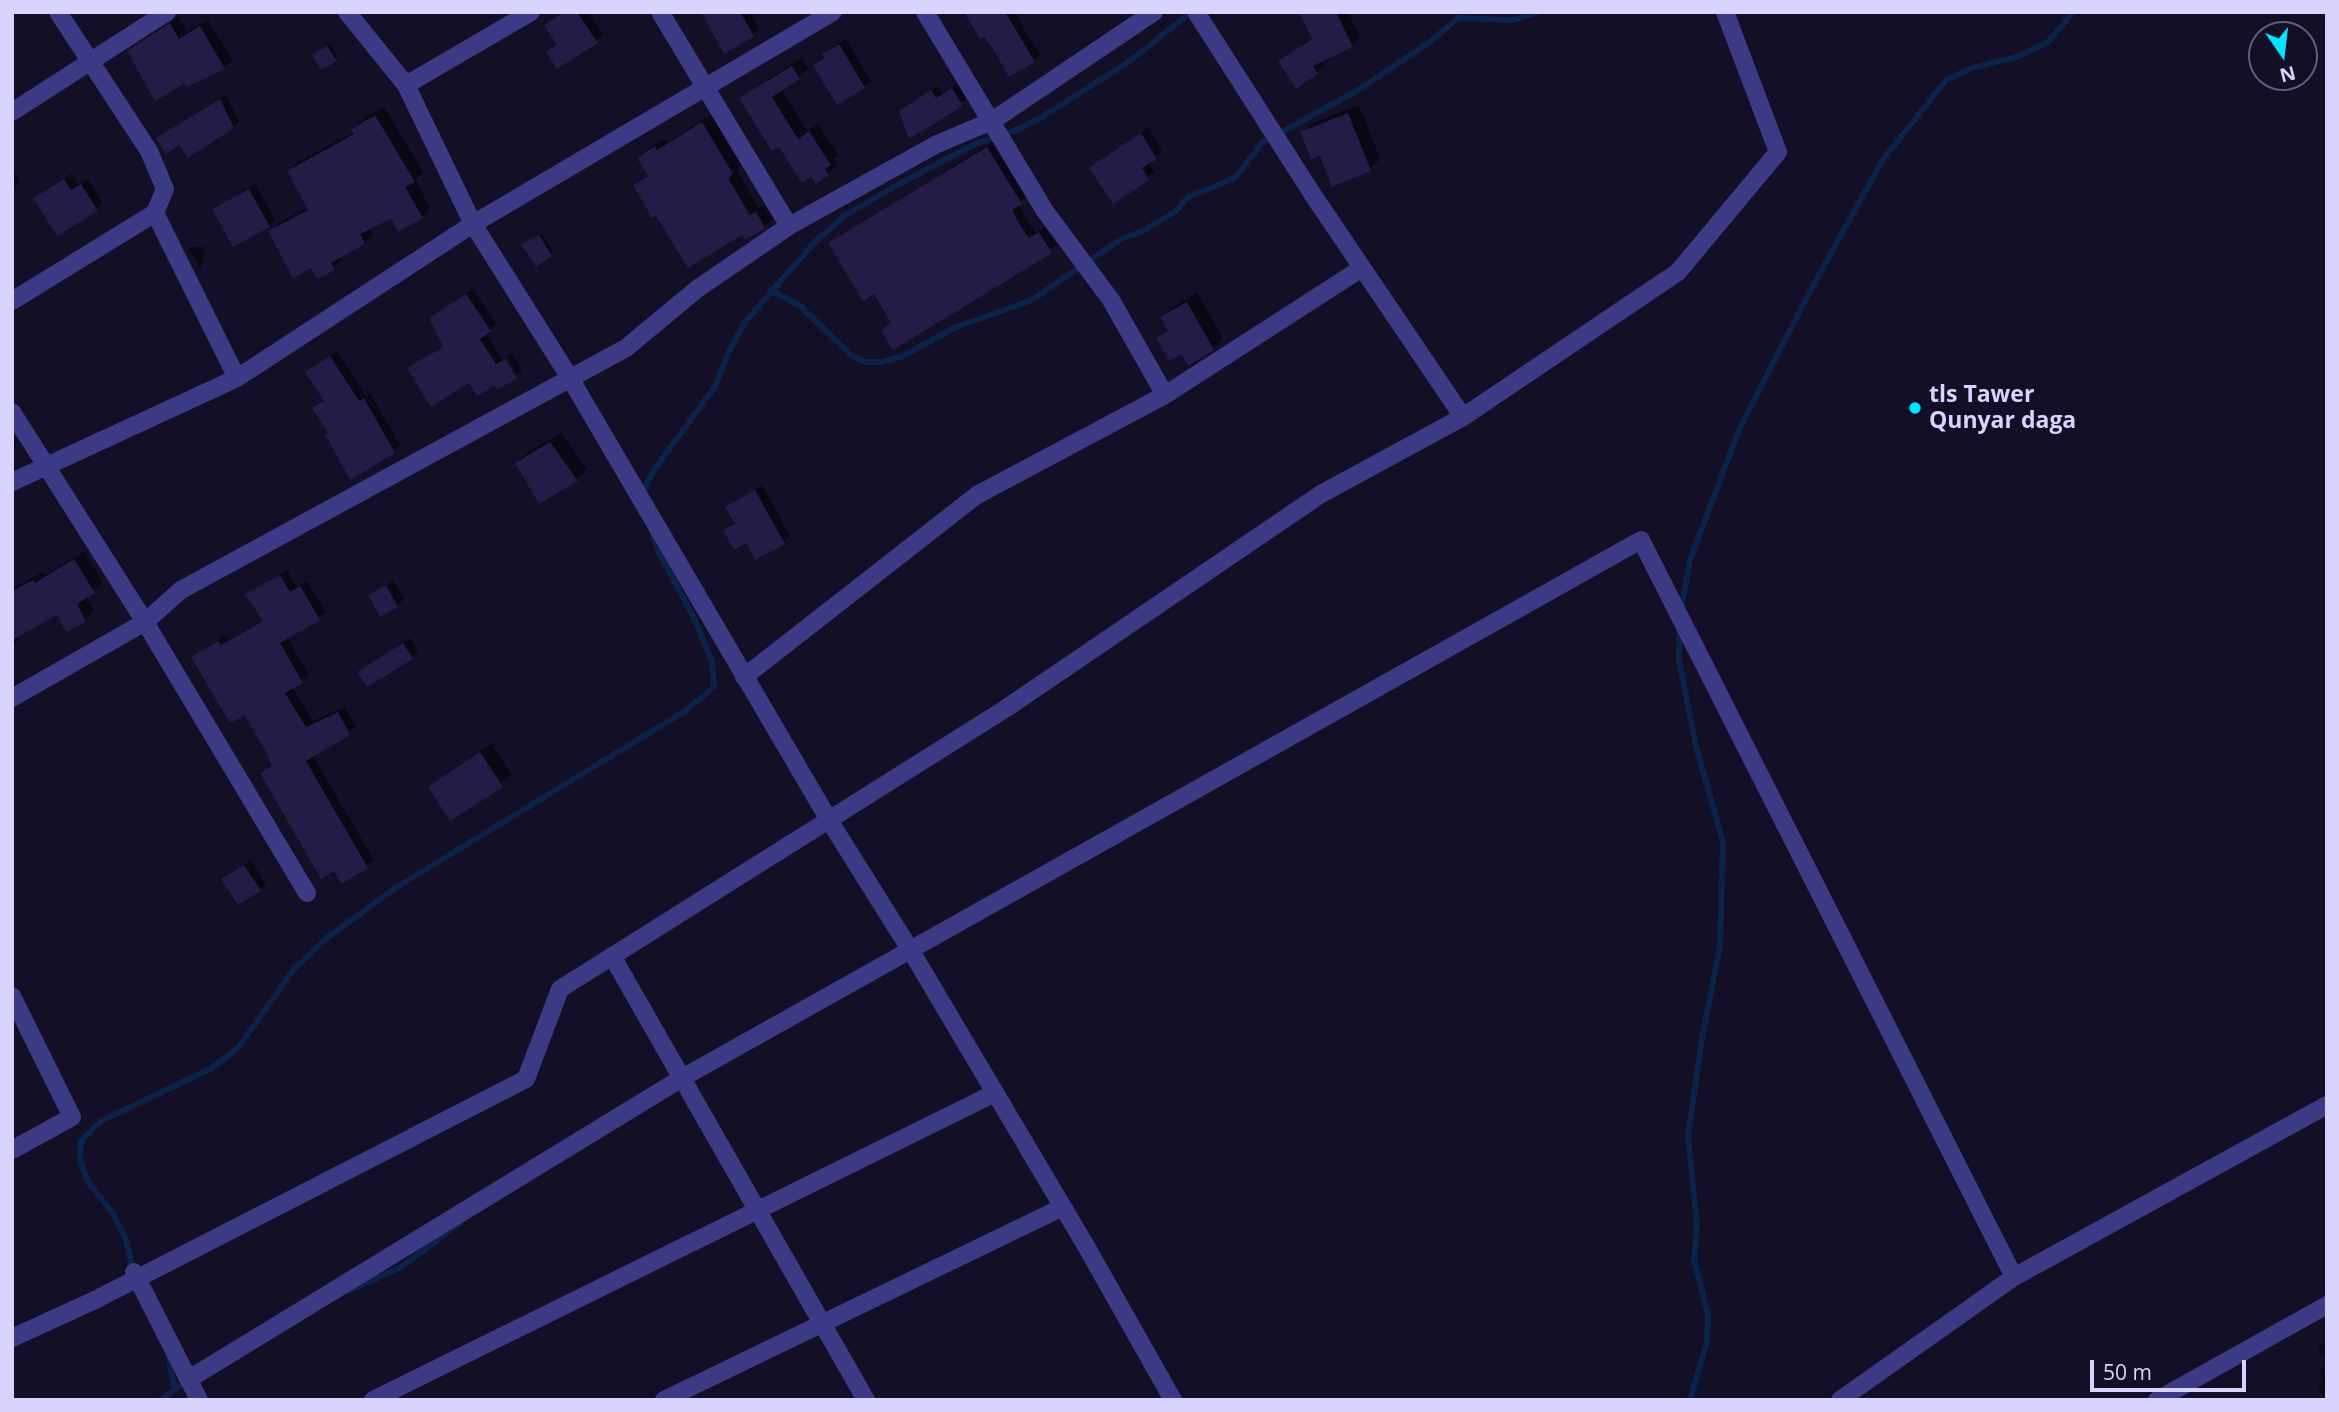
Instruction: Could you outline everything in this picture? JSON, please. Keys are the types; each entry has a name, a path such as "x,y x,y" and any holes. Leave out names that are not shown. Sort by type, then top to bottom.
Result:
{"street":[{"path":"12,301 155,213 164,189 149,151 58,12"},
{"path":"12,112 167,12"},
{"path":"346,12 406,85 473,224 570,378 828,820 911,951 1063,1207 1173,1400"},
{"path":"406,85 531,12"},
{"path":"660,12 789,226"},
{"path":"12,482 237,378 473,224 833,12"},
{"path":"925,12 1045,211 1111,300 1165,395"},
{"path":"12,698 145,622 181,590 626,348 697,289 789,226 937,144 992,121 1154,12"},
{"path":"1196,12 1362,268 1463,417"},
{"path":"12,1338 526,1079 560,989 1005,709 1321,495 1463,417 1678,272 1778,152 1725,12"},
{"path":"155,213 237,378"},
{"path":"744,677 977,495 1165,395 1362,268"},
{"path":"14,417 145,622 307,893"},
{"path":"189,1379 682,1078 1641,540 2014,1277"},
{"path":"612,956 866,1400"},
{"path":"12,996 72,1117 12,1150"},
{"path":"373,1400 995,1093"},
{"path":"1840,1400 2014,1277 2327,1105"},
{"path":"664,1400 1063,1207"},
{"path":"135,1276 199,1400"},
{"path":"2157,1400 2327,1306"}],"building":[{"path":"564,12 577,12 598,43 557,69 546,52 557,45 544,25"},
{"path":"701,12 740,12 754,36 724,54"},
{"path":"964,12 1005,12 1035,62 1009,77 993,49 984,37 980,39"},
{"path":"1299,12 1336,12 1353,47 1313,66 1318,74 1296,89 1278,61 1312,39"},
{"path":"170,23 179,39 200,26 225,69 186,87 184,84 155,101 127,51"},
{"path":"839,44 865,88 837,105 813,65 824,58 822,54"},
{"path":"327,46 337,61 321,70 312,55"},
{"path":"792,66 800,79 772,97 798,139 809,131 831,165 825,169 829,175 816,184 811,177 802,183 779,147 772,151 739,98"},
{"path":"952,88 963,106 909,139 899,111 931,90 936,98"},
{"path":"220,99 234,128 188,158 179,145 166,154 156,138"},
{"path":"1348,113 1371,171 1332,187 1320,156 1311,159 1300,132"},
{"path":"375,115 415,182 405,187 423,218 398,232 391,219 360,234 365,244 331,263 335,270 317,279 311,268 293,278 268,231 308,210 287,171 354,134 351,129"},
{"path":"702,122 733,174 728,178 750,215 756,212 765,228 745,240 742,235 688,268 656,216 652,218 633,185 648,176 637,158 655,146 657,150"},
{"path":"1141,133 1157,159 1142,168 1149,180 1113,204 1089,168"},
{"path":"987,147 1022,204 1012,210 1020,225 1029,238 1039,232 1052,253 893,350 881,330 891,323 874,294 863,301 828,243"},
{"path":"64,179 71,190 81,184 98,211 57,236 33,198"},
{"path":"249,189 270,227 233,247 212,209"},
{"path":"539,235 552,256 536,267 521,244"},
{"path":"466,294 491,331 480,339 496,364 505,359 517,378 497,390 494,385 477,396 469,383 431,407 407,368 443,347 429,318"},
{"path":"1187,302 1214,350 1188,366 1181,354 1169,361 1156,338 1168,331 1160,317"},
{"path":"330,356 359,401 364,398 395,453 350,480 325,434 328,433 312,408 324,401 305,372"},
{"path":"550,442 578,481 539,504 515,463"},
{"path":"755,490 785,544 755,560 746,543 734,550 723,530 735,524 725,507"},
{"path":"74,559 95,593 77,604 86,622 66,632 57,615 12,640 12,591 33,580 35,583"},
{"path":"280,575 290,592 300,586 320,620 280,643 303,683 285,693 306,727 338,712 350,735 306,761 368,868 341,884 334,871 321,879 260,773 272,766 264,748 244,715 230,723 191,657 218,641 221,645 263,621 245,594"},
{"path":"386,585 398,607 380,617 368,595"},
{"path":"403,643 413,659 367,687 357,672"},
{"path":"480,752 503,787 450,821 428,787"},
{"path":"244,865 261,891 238,905 221,879"}],"waterway":[{"path":"645,496 644,489 654,470 716,385 728,353 745,322 814,243 844,216 975,144 1017,130 1042,117 1127,63 1184,18 1187,12"},
{"path":"771,290 799,305 851,355 866,362 882,362 903,356 956,327 1032,300 1121,239 1143,231 1176,211 1188,197 1235,178 1262,143 1360,89 1430,42 1458,18 1513,20 1538,12"},
{"path":"1681,610 1690,560 1739,430 1809,293 1882,161 1946,80 1972,68 2016,57 2048,42 2073,12"},
{"path":"133,1271 126,1239 112,1212 88,1182 80,1159 81,1141 101,1121 212,1068 238,1048 294,969 328,937 397,887 685,711 714,687 712,661 693,616 658,551 653,534"},
{"path":"1680,628 1679,660 1696,746 1723,842 1720,945 1702,1039 1688,1136 1697,1224 1694,1259 1708,1315 1707,1341 1690,1400"},
{"path":"350,1290 400,1268 460,1223"},
{"path":"169,1358 174,1388"},
{"path":"161,1400 188,1379"}],"place":[{"name":"tls Tawer Qunyar daga","path":"1915,408"}]}
